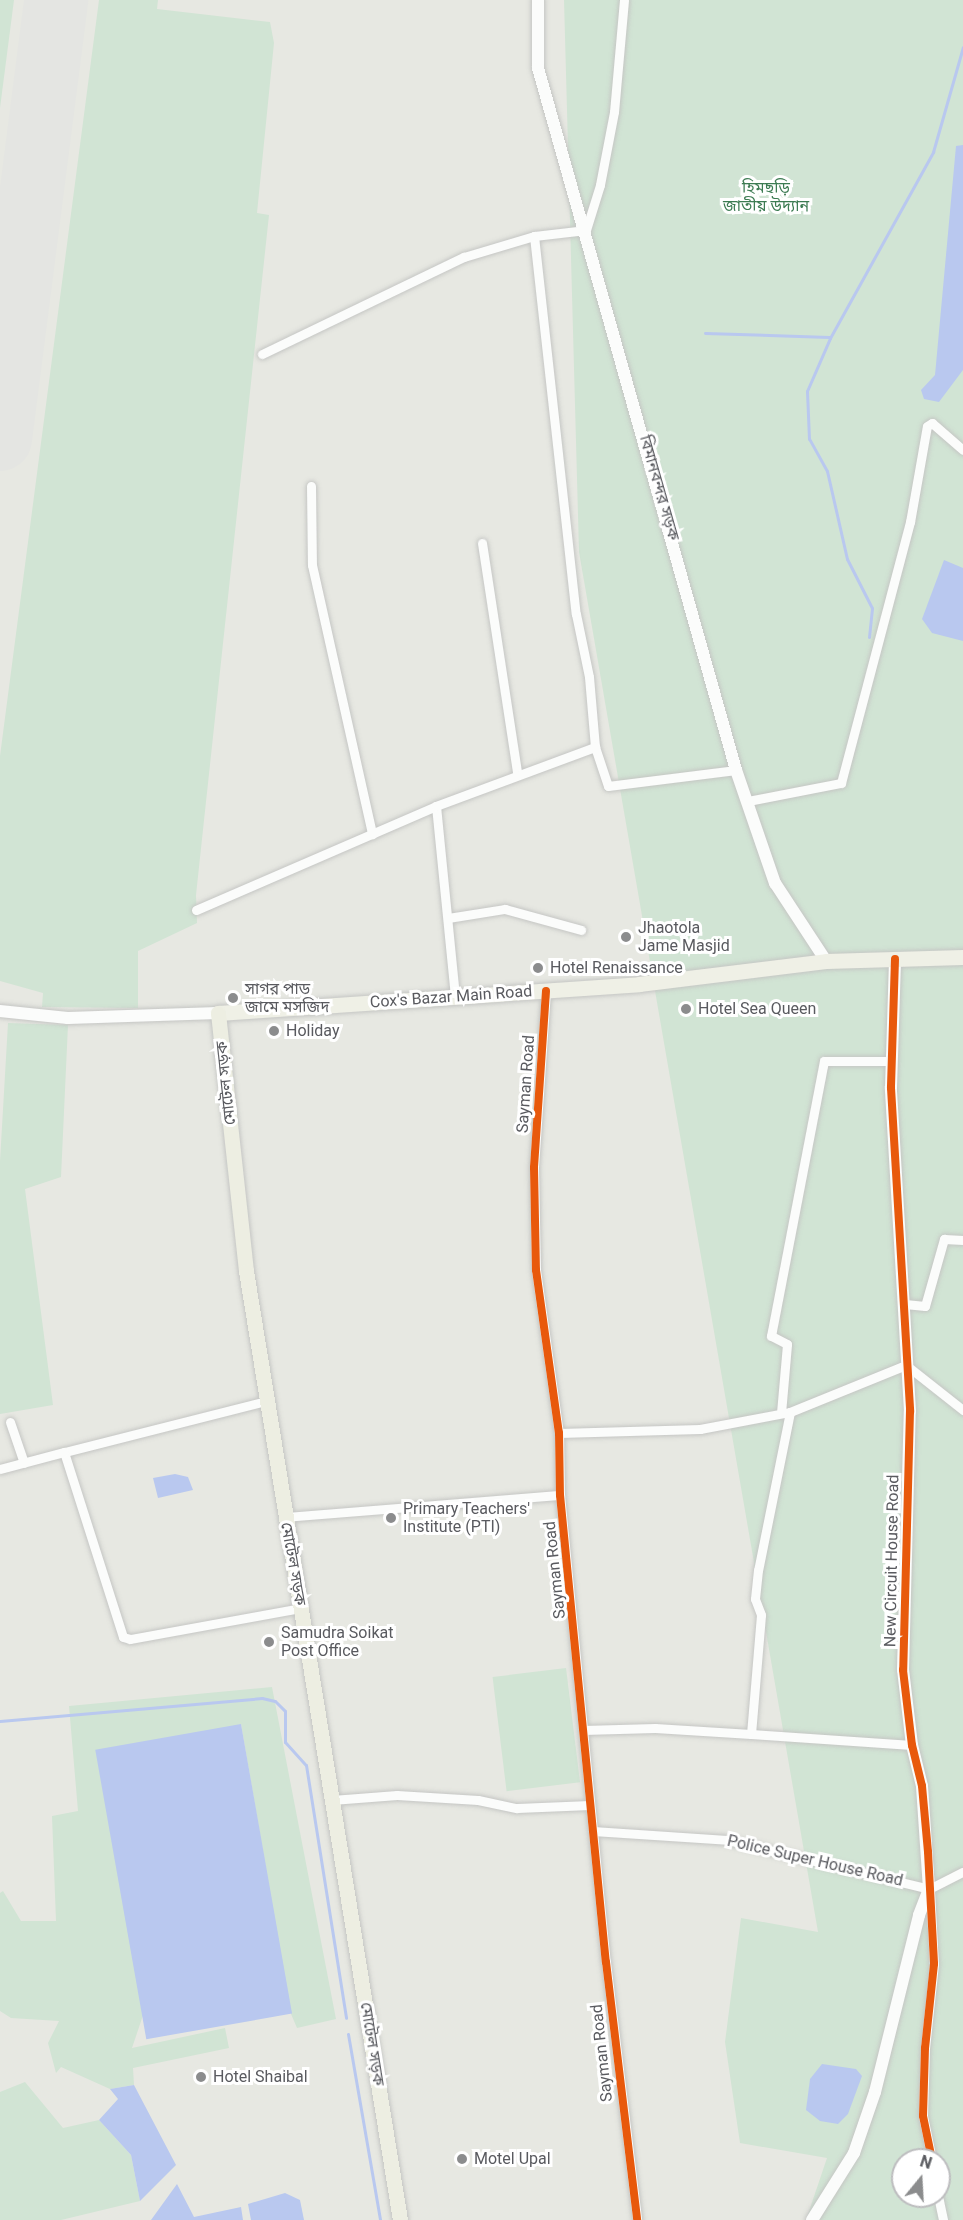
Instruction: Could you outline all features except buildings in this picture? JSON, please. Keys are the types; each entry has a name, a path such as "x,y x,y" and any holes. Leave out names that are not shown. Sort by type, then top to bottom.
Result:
{"highway":[{"name":"মোটেল সড়ক","path":"218,1013 246,1271 400,2220"}],"main road":[{"name":"Cox's Bazar Main Road","path":"218,1013 639,984 826,961 963,957"}],"street":[{"name":"বিমানবন্দর সড়ক","path":"538,0 538,68 586,230 736,770 775,883 826,961"},
{"path":"262,354 464,257 534,236 586,230 600,185 614,112 624,0"},
{"path":"534,236 576,614 589,677 596,747 608,786 736,770"},
{"path":"748,801 841,783 910,522 927,426 932,423 963,450"},
{"path":"311,486 312,565 372,834"},
{"path":"482,543 517,773"},
{"path":"196,910 436,806 517,773 596,747"},
{"path":"436,806 455,997"},
{"path":"448,918 505,909 581,930"},
{"name":"New Circuit House Road","path":"895,959 892,1061 910,1412 903,1635 912,1745 922,1786 934,1964 925,2048 923,2116 930,2148"},
{"name":"Sayman Road","path":"546,991 534,1168 536,1259 559,1432 560,1495 590,1805 626,2145 637,2220"},
{"path":"0,1011 68,1018 218,1013"},
{"path":"751,1734 761,1615 756,1599 758,1570 785,1412 787,1344 771,1336 824,1061 892,1061"},
{"path":"905,1304 925,1305 944,1239 963,1240"},
{"path":"559,1432 700,1429 785,1412 906,1365 963,1410"},
{"path":"0,1469 266,1401"},
{"path":"10,1422 24,1462"},
{"path":"64,1452 123,1637 130,1639 301,1608"},
{"path":"285,1517 560,1495"},
{"path":"583,1730 655,1728 912,1745"},
{"path":"332,1800 397,1795 478,1800 518,1808 590,1805"},
{"name":"Police Super House Road","path":"593,1832 727,1840 929,1889"},
{"path":"812,2220 854,2153 875,2092 919,1915 929,1889 963,1872"}],"green space":[{"path":"0,0 14,0 0,108"},
{"path":"99,0 158,0 157,9 270,22 274,43 257,213 269,215 196,895 197,923 138,951 138,1008 42,1007 43,993 0,981 0,756"},
{"name":"হিমছড়ি জাতীয় উদ্যান","path":"564,0 963,0 963,2220 806,2220 827,2158 740,2143 725,2042 741,1918 818,1932 579,552"},
{"path":"8,1023 68,1025 61,1177 25,1189 53,1405 0,1414 0,1161"},
{"path":"566,1668 580,1782 507,1791 493,1677"},
{"path":"272,1687 336,2019 297,2028 291,2014 241,1724 132,2048 225,2028 229,2048 133,2068 134,2085 110,2089 61,2067 56,2073 48,2043 59,2021 11,2018 0,2011 0,1893 3,1891 21,1921 56,1921 52,1816 78,1811 69,1706"},
{"path":"25,2082 63,2128 99,2120 131,2155 140,2201 61,2220 0,2220 0,2092"}],"water":[{"path":"963,145 963,370 939,402 924,399 921,390 935,375 956,146"},
{"path":"944,560 963,568 963,641 932,633 922,619"},
{"path":"175,1474 188,1477 193,1490 158,1498 153,1478"},
{"path":"241,1724 292,2014 146,2039 95,1750"},
{"path":"822,2064 856,2069 862,2076 848,2114 838,2124 820,2121 806,2110 810,2079"},
{"path":"134,2085 176,2165 140,2201 131,2155 99,2120 118,2099 110,2089"},
{"path":"177,2184 194,2217 241,2207 243,2220 151,2220"},
{"path":"285,2193 300,2200 304,2220 251,2220 248,2204"}],"waterway":[{"path":"869,637 872,608 847,559 827,471 809,439 807,391 830,338 933,152 963,47"},
{"path":"705,333 829,337"},
{"path":"0,1721 262,1698 275,1701 285,1711 285,1742 306,1765 346,2018"},
{"path":"348,2034 380,2220"}],"runway":[{"path":"0,439 56,0"}],"cycle path":[{"path":"895,959 891,1088 910,1411 903,1670 912,1745 922,1786 928,1852 934,1964 925,2048 923,2116 930,2148"},
{"path":"546,991 534,1168 536,1270 559,1433 560,1495 606,1962 637,2220"}],"place":[{"name":"Jhaotola Jame Masjid","path":"626,937"},
{"name":"Hotel Renaissance","path":"538,968"},
{"name":"সাগর পাড় জামে মসজিদ","path":"233,998"},
{"name":"Hotel Sea Queen","path":"686,1009"},
{"name":"Holiday","path":"274,1031"},
{"name":"Primary Teachers' Institute (PTI)","path":"391,1518"},
{"name":"Samudra Soikat Post Office","path":"269,1642"},
{"name":"Hotel Shaibal","path":"201,2077"},
{"name":"Motel Upal","path":"462,2159"}]}
